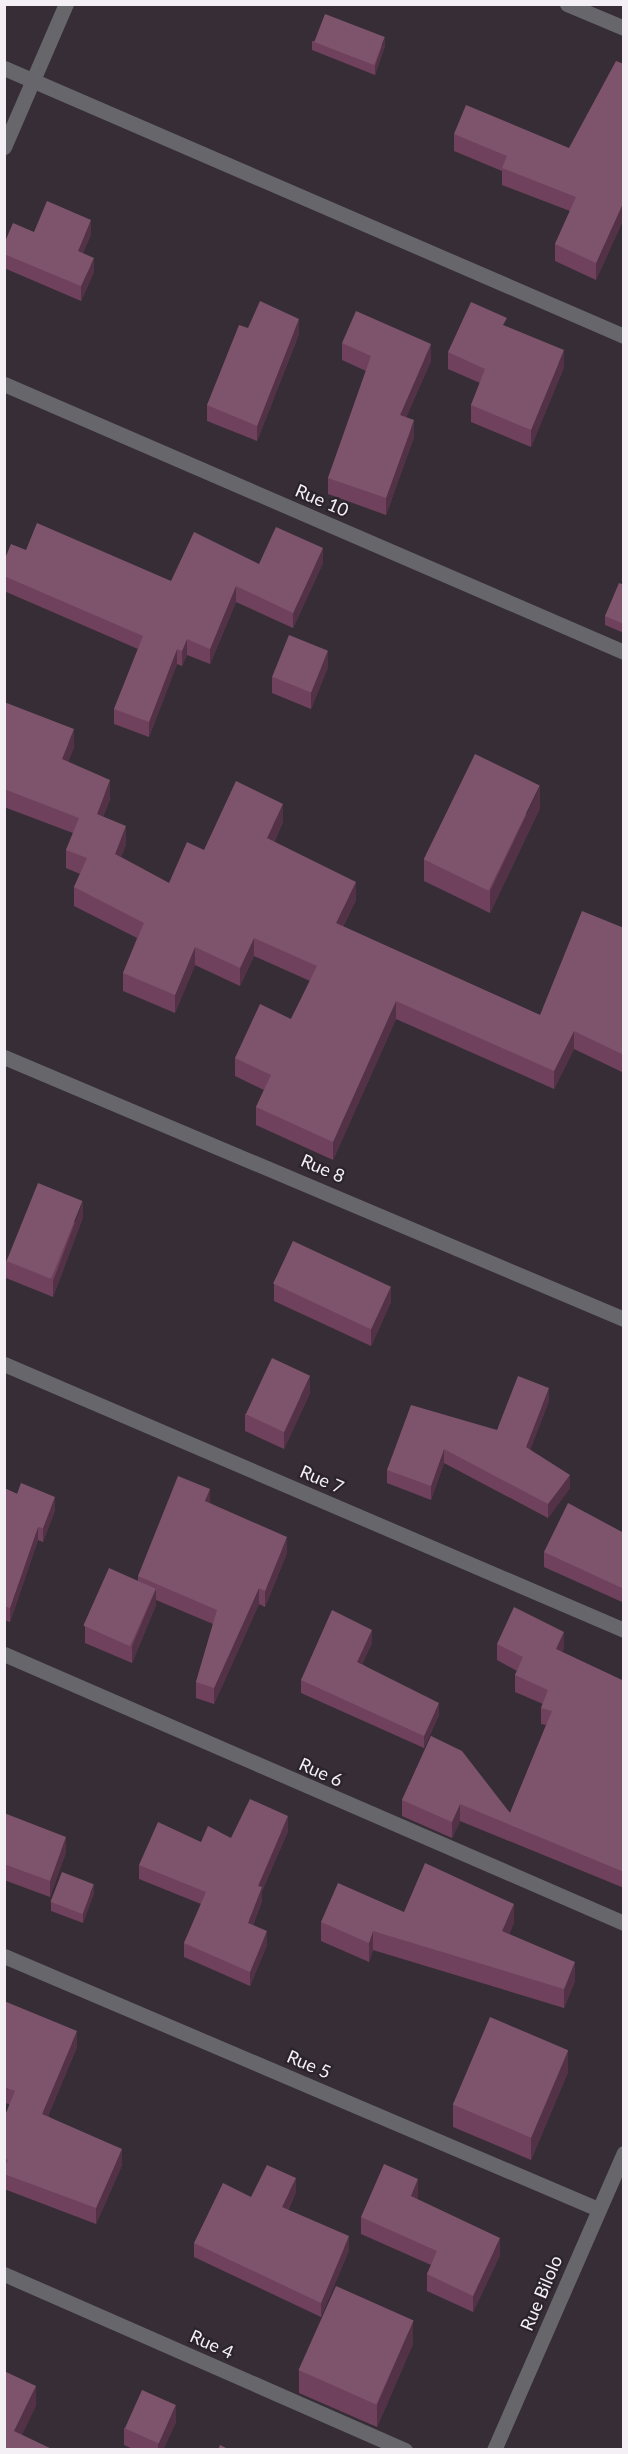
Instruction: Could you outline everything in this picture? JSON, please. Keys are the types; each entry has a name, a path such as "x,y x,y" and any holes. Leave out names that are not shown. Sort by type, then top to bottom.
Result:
{"street":[{"path":"4,147 66,4"},
{"path":"567,4 624,28"},
{"path":"4,68 624,336"},
{"name":"Rue 10","path":"4,384 624,652"},
{"name":"Rue 8","path":"4,1058 624,1319"},
{"name":"Rue 7","path":"4,1364 624,1630"},
{"name":"Rue 6","path":"4,1654 624,1923"},
{"name":"Rue 5","path":"4,1956 598,2209"},
{"name":"Rue Bilolo","path":"494,2450 624,2153"},
{"name":"Rue 4","path":"4,2274 405,2450"}],"building":[{"path":"325,14 385,37 374,65 314,42"},
{"path":"616,61 624,64 624,201 596,263 555,244 576,197 502,168 507,156 454,134 466,105 569,148"},
{"path":"47,201 91,220 78,251 94,258 81,286 4,254 4,244 13,223 34,232"},
{"path":"260,301 299,319 257,426 207,405 239,325 248,328"},
{"path":"471,302 507,318 503,325 564,350 531,430 471,405 485,369 448,352"},
{"path":"356,311 431,344 400,415 414,420 386,498 328,478 371,356 342,343"},
{"path":"37,523 171,581 194,532 259,564 276,527 323,548 293,613 236,586 210,649 187,639 182,651 177,649 149,722 114,709 143,636 4,576 4,561 11,544 26,550"},
{"path":"619,583 624,585 624,624 605,616"},
{"path":"289,635 328,651 311,692 272,677"},
{"path":"4,702 74,729 62,759 110,780 97,814 126,826 115,854 169,883 187,842 204,850 236,781 283,804 267,838 356,882 336,923 540,1015 582,911 624,928 624,1055 574,1031 554,1071 396,1001 333,1142 256,1107 271,1075 235,1058 260,1004 291,1019 317,966 254,938 240,968 195,947 175,995 123,973 144,923 74,887 87,858 66,850 79,818 4,789"},
{"path":"475,754 540,786 488,891 424,859"},
{"path":"38,1183 83,1201 51,1279 7,1261"},
{"path":"293,1241 391,1287 371,1329 273,1284"},
{"path":"272,1358 310,1376 284,1432 246,1414"},
{"path":"518,1376 549,1388 526,1447 570,1475 548,1504 444,1449 431,1486 387,1470 411,1405 497,1430"},
{"path":"178,1476 210,1489 205,1501 287,1537 265,1591 259,1588 214,1688 196,1682 217,1610 138,1576"},
{"path":"21,1483 55,1497 43,1528 38,1527 10,1608 4,1606 4,1488 17,1494"},
{"path":"568,1503 624,1533 624,1587 544,1552"},
{"path":"109,1568 156,1589 130,1646 83,1626"},
{"path":"514,1607 564,1632 556,1649 624,1681 624,1872 460,1804 452,1822 402,1800 431,1736 462,1751 510,1813 552,1711 541,1708 548,1690 515,1675 523,1657 497,1644"},
{"path":"332,1610 372,1630 357,1662 439,1703 424,1736 301,1680"},
{"path":"250,1799 288,1816 258,1886 262,1887 248,1923 267,1931 250,1972 184,1943 206,1892 139,1865 158,1822 201,1842 208,1826 231,1838"},
{"path":"4,1813 66,1837 50,1881 4,1864"},
{"path":"425,1863 514,1904 502,1931 575,1962 564,1989 373,1931 369,1943 321,1922 338,1883 404,1912"},
{"path":"62,1872 94,1884 82,1914 51,1902"},
{"path":"4,2001 77,2031 42,2114 122,2149 96,2208 4,2174 8,2160 4,2158 4,2118 15,2091 4,2087"},
{"path":"490,2017 568,2050 531,2138 453,2104"},
{"path":"384,2164 418,2179 411,2196 500,2238 473,2296 427,2274 437,2251 361,2217"},
{"path":"267,2165 296,2178 282,2207 349,2236 321,2303 194,2243 223,2183 251,2197"},
{"path":"336,2286 414,2321 376,2405 299,2370"},
{"path":"4,2371 36,2386 14,2431 54,2450 4,2450"},
{"path":"142,2390 176,2405 159,2443 125,2428"},
{"path":"220,2445 230,2450 218,2450"}]}
